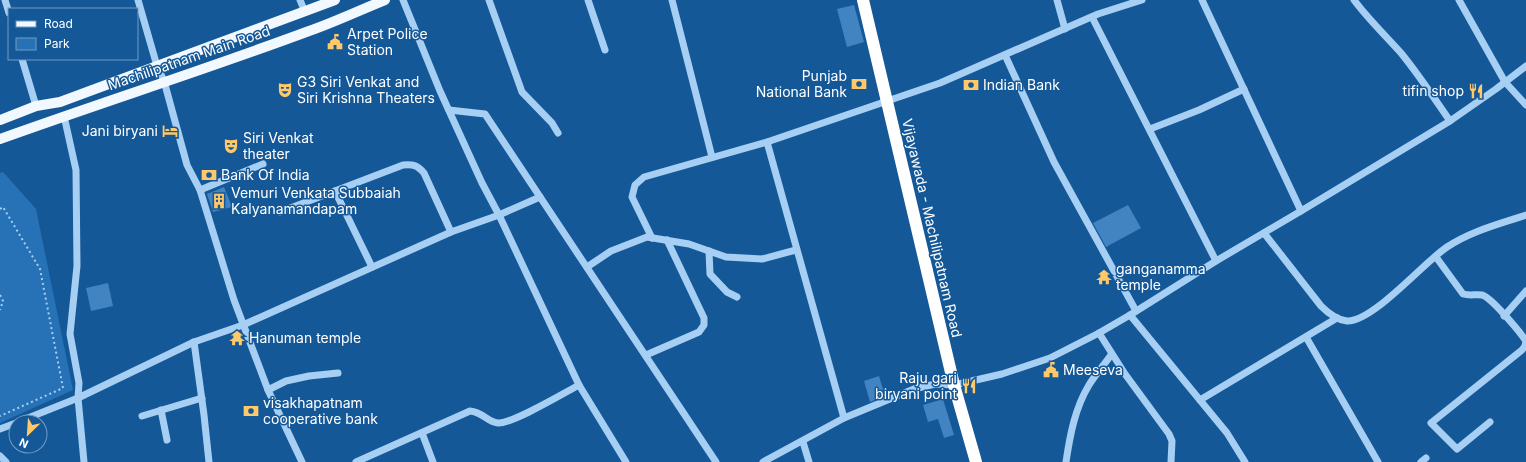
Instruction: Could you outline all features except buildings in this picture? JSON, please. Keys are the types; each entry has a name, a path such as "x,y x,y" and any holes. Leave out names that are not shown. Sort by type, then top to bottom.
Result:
{"highway":[{"name":"Vijayawada - Machilipatnam Road","path":"863,0 954,385 976,462"}],"main road":[{"name":"Machilipatnam Main Road","path":"0,120 36,106 60,102 336,0"},
{"name":"Machilipatnam Main Road","path":"0,139 311,30 385,0"}],"street":[{"path":"5,0 8,10"},
{"path":"138,0 157,66 164,81 187,165 200,190 234,300 268,390 302,462"},
{"path":"300,0 305,12"},
{"path":"403,0 449,110 482,183 499,215 579,385 626,462"},
{"path":"489,0 522,92 547,118 558,133"},
{"path":"588,0 605,50"},
{"path":"672,0 712,157"},
{"path":"1057,0 1065,29"},
{"path":"652,238 632,197 635,184 644,177 767,142 887,102 940,83 1092,17 1142,0"},
{"path":"1202,0 1301,211"},
{"path":"1354,0 1379,31 1400,52 1422,79 1450,121"},
{"path":"1459,0 1505,82 1526,105"},
{"path":"1092,17 1216,261"},
{"path":"1005,55 1054,162 1133,313 1227,433 1245,462"},
{"path":"22,60 36,106"},
{"path":"763,462 803,442 844,418 914,389 935,384 954,385 1002,374 1050,358 1099,333 1450,121 1526,66"},
{"path":"1150,129 1200,110 1244,89"},
{"path":"449,110 485,114 716,462"},
{"path":"64,116 76,170 77,266 70,334 79,382 78,398 84,462"},
{"path":"767,142 844,418"},
{"path":"200,190 263,164"},
{"path":"280,212 403,164 412,164 418,166 424,173 451,232"},
{"path":"335,191 372,267"},
{"path":"37,414 78,398 194,342 243,325 451,232 499,215 540,197"},
{"path":"1264,233 1330,316 1346,321 1355,319 1374,310 1446,248 1473,232 1526,215"},
{"path":"587,267 611,251 647,237 689,244 726,257 762,259 796,250"},
{"path":"646,355 699,332 704,325 704,318 667,240"},
{"path":"709,251 710,274 727,292 737,297"},
{"path":"1436,257 1463,294 1472,296 1481,295 1488,298 1526,341 1525,346 1431,423 1458,449 1490,422"},
{"path":"1504,316 1526,291"},
{"path":"1200,400 1337,318"},
{"path":"1099,333 1111,355 1169,434 1172,442 1171,462"},
{"path":"1306,337 1378,462"},
{"path":"194,342 202,398 208,462"},
{"path":"1066,462 1075,417 1082,398 1111,355"},
{"path":"268,390 286,381 310,376 338,373"},
{"path":"356,462 470,411 476,411 493,422 503,423 517,418 579,385"},
{"path":"142,416 202,398"},
{"path":"161,410 167,440"},
{"path":"422,433 433,462"},
{"path":"803,442 809,462"},
{"path":"0,456 6,462"}],"path":[{"path":"0,209 3,207 40,268 63,388 0,416"},
{"path":"0,295 3,301 0,310"}],"green space":[{"path":"3,172 36,209 73,390 20,414 8,414 8,419 0,423 0,173"}],"place":[{"name":"Arpet Police Station","path":"335,42"},
{"name":"Punjab National Bank","path":"859,84"},
{"name":"Indian Bank","path":"971,85"},
{"name":"G3 Siri Venkat and Siri Krishna Theaters","path":"285,90"},
{"name":"tifin shop","path":"1476,91"},
{"name":"Jani biryani","path":"170,131"},
{"name":"Siri Venkat theater","path":"231,146"},
{"name":"Bank Of India","path":"209,175"},
{"name":"Vemuri Venkata Subbaiah Kalyanamandapam","path":"219,201"},
{"name":"ganganamma temple","path":"1104,277"},
{"name":"Hanuman temple","path":"237,338"},
{"name":"Meeseva","path":"1051,370"},
{"name":"Raju gari biryani point","path":"969,386"},
{"name":"visakhapatnam cooperative bank","path":"251,411"}]}
